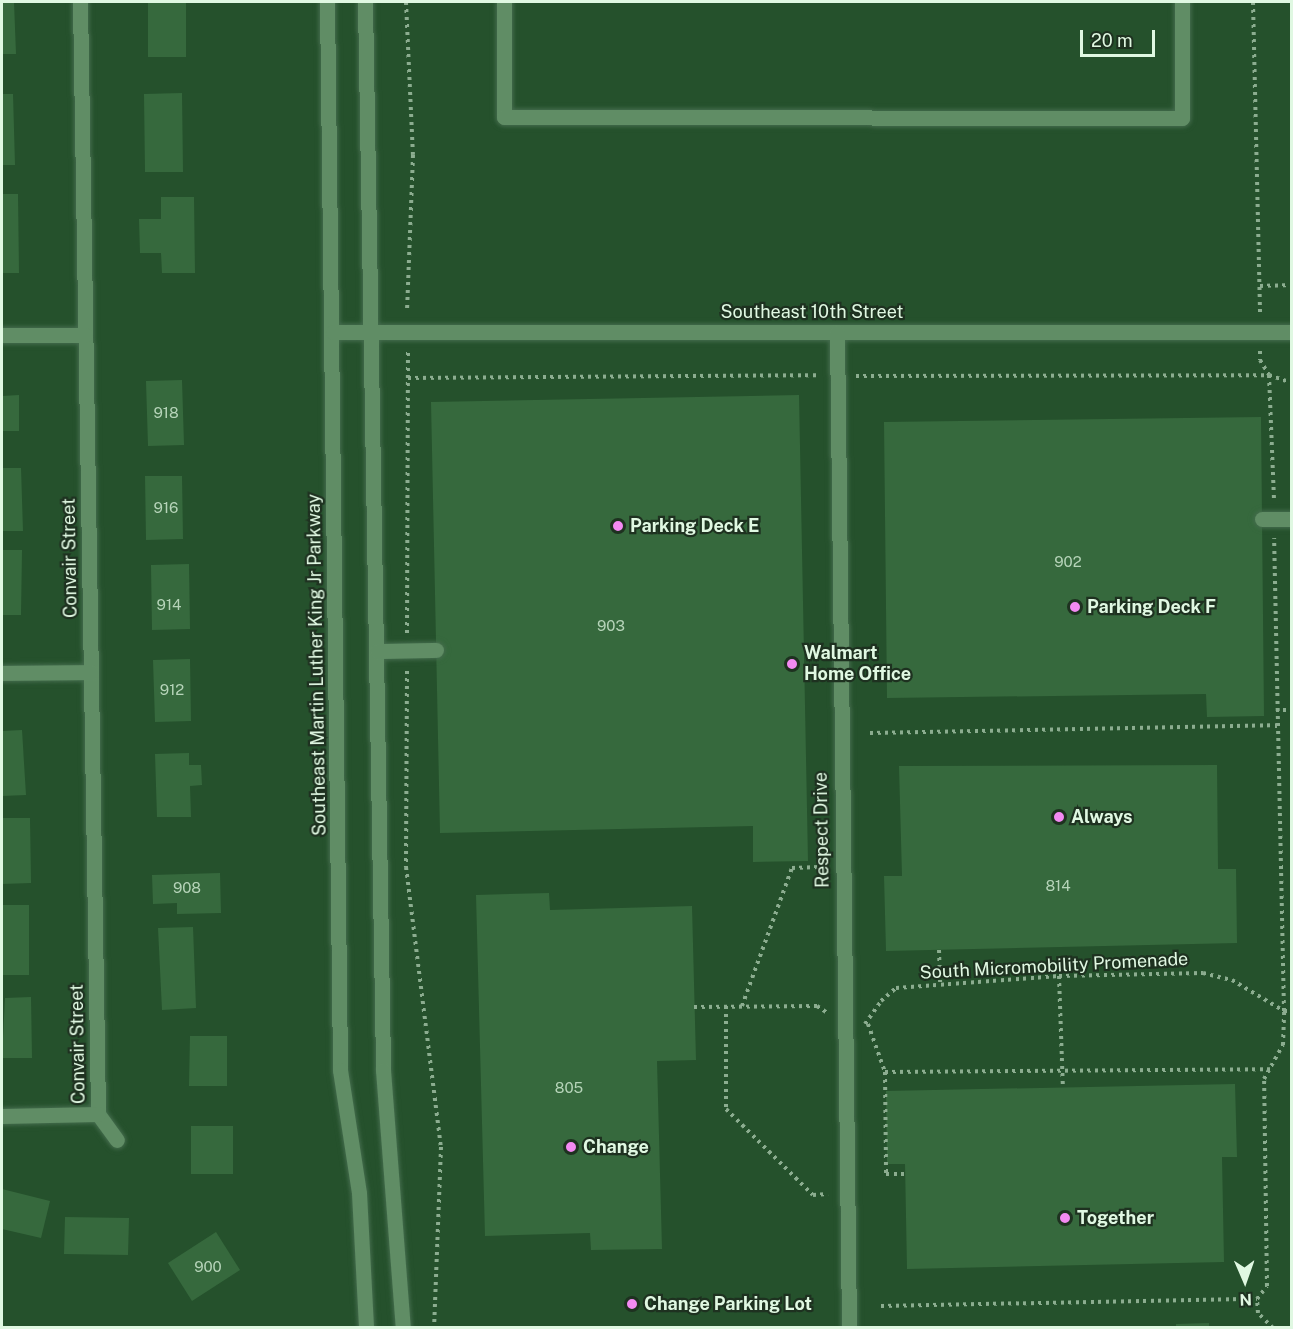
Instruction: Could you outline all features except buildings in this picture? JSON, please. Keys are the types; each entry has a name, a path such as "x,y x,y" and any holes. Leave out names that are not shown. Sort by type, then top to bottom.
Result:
{"street":[{"name":"Convair Street","path":"80,2 98,1114"},
{"name":"Southeast Martin Luther King Jr Parkway","path":"327,2 333,332 340,1070 359,1193 366,1328"},
{"path":"365,2 383,1071 403,1328"},
{"path":"504,2 504,117 1182,118 1182,2"},
{"name":"Southeast 10th Street","path":"333,332 1292,332"},
{"name":"Respect Drive","path":"837,332 849,1328"},
{"path":"2,335 85,335"},
{"path":"1268,519 1292,519"},
{"path":"377,651 436,650"},
{"path":"2,673 91,672"},
{"path":"2,1116 98,1114 117,1140"}],"path":[{"path":"406,2 413,155 407,300"},
{"path":"1253,2 1260,309"},
{"path":"1260,286 1292,285"},
{"path":"1260,360 1269,375 1268,519 1284,1011 1283,1045 1264,1079 1267,1286 1257,1299 1258,1313 1273,1328"},
{"path":"408,362 406,867 441,1148 434,1328"},
{"path":"408,378 810,375"},
{"path":"867,376 1269,375 1292,382"},
{"path":"1276,710 1292,710"},
{"path":"870,733 1276,725"},
{"path":"742,1006 792,868 842,867"},
{"path":"939,950 940,982"},
{"name":"South Micromobility Promenade","path":"868,1024 881,1001 896,988 940,982 1059,976 1203,973 1232,980 1284,1011"},
{"path":"1059,976 1063,1088"},
{"path":"726,1006 726,1108 813,1195"},
{"path":"694,1007 817,1006 845,1026 868,1024 885,1072 886,1174 905,1174"},
{"path":"1284,1011 1292,1011"},
{"path":"885,1072 1270,1069"},
{"path":"880,1306 1257,1299"}],"place":[{"name":"Parking Deck E","path":"618,526"},
{"name":"Parking Deck F","path":"1075,607"},
{"name":"Walmart Home Office","path":"792,664"},
{"name":"Always","path":"1059,817"},
{"name":"Change","path":"571,1147"},
{"name":"Together","path":"1065,1218"},
{"name":"Change Parking Lot","path":"632,1304"}]}
